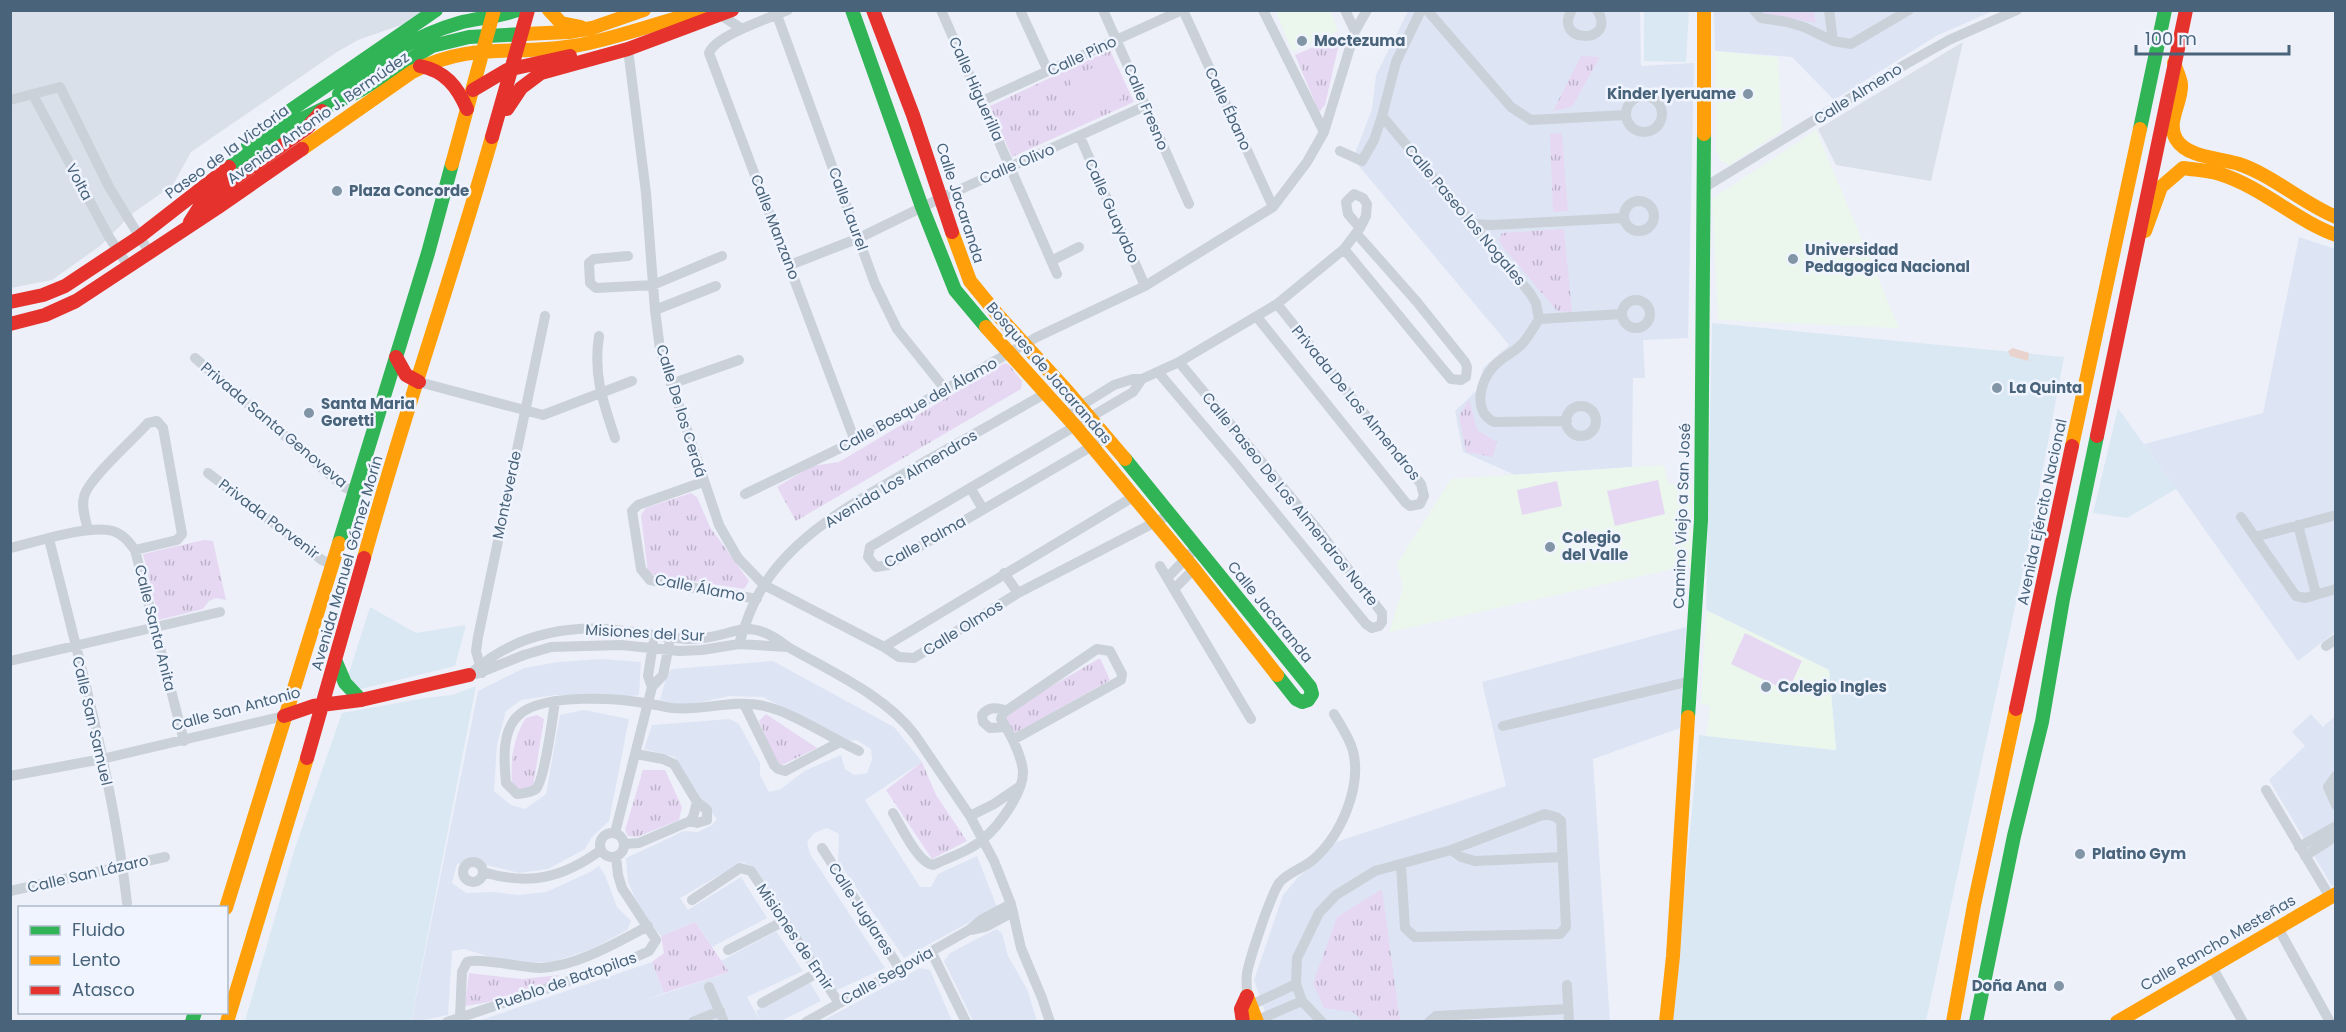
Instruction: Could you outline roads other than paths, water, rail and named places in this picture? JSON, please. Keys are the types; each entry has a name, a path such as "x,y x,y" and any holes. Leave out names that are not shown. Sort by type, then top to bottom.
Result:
{"main road":[{"path":"219,174 239,151 275,121 436,10"},
{"path":"186,227 202,203 210,196 307,128 346,88 410,42 460,23 518,10"},
{"name":"Avenida Manuel Gómez Morín","path":"226,1022 336,662 381,497 419,382 528,10"},
{"path":"549,10 561,22 592,28"},
{"name":"Paseo de la Victoria","path":"10,302 43,295 65,286 139,237 219,174 301,118 359,91 432,46 469,37 486,42 522,34 569,32 592,28 644,10"},
{"name":"Bosques de Jacarandas","path":"852,10 922,207 956,290 1092,446 1190,564 1296,699 1302,702 1308,700"},
{"name":"Calle Jacaranda","path":"873,10 913,115 965,272 970,281 1023,346 1080,406 1171,514 1310,687 1312,694 1308,700"},
{"name":"Camino Viejo a San José","path":"1666,1022 1701,520 1705,187 1704,10"},
{"name":"Avenida Ejército Nacional","path":"1953,1022 1974,905 2165,10"},
{"path":"1976,1022 2014,836 2043,722 2063,599 2186,10"},
{"path":"473,90 485,80 513,66 580,54 612,45 646,33 687,12"},
{"name":"Avenida Antonio J. Bermúdez","path":"10,324 62,309 129,267 420,66 486,42 518,50 574,46 687,12 720,12"},
{"path":"493,135 515,94 529,79 540,73 628,49 720,12"},
{"name":"Avenida Manuel Gómez Morín","path":"227,906 330,564 383,402 454,162 493,14"},
{"path":"2174,63 2181,85 2172,124 2176,139 2181,146 2255,170 2292,196 2322,213 2336,217"},
{"path":"420,66 433,68 453,82 467,109"},
{"path":"891,123 913,115"},
{"path":"2188,169 2186,162 2190,150"},
{"path":"2136,246 2146,228 2161,186 2183,168 2222,174 2254,189 2312,226 2336,235"},
{"path":"396,357 406,375 419,382"},
{"path":"383,402 396,400 410,411"},
{"path":"2063,489 2068,505 2070,535 2075,543"},
{"path":"2049,553 2059,555 2065,563 2063,599"},
{"path":"1237,623 1250,613"},
{"path":"336,662 345,683 361,700"},
{"name":"Calle San Antonio","path":"284,716 300,709 361,700 477,671"},
{"name":"Calle Rancho Mesteñas","path":"2117,1022 2333,895"}],"street":[{"name":"Calle Manzano","path":"788,10 742,29 715,44 709,53 855,441"},
{"name":"Calle Higuerilla","path":"941,10 1057,274"},
{"path":"1020,10 1048,71"},
{"name":"Calle Fresno","path":"1103,10 1189,204"},
{"name":"Calle Pino","path":"982,101 1182,10"},
{"name":"Calle Ébano","path":"1182,10 1273,207"},
{"path":"1263,10 1324,132"},
{"path":"1345,10 1355,31"},
{"name":"Calle Bosque del Álamo","path":"745,494 855,441 1023,346 1145,286 1273,207 1307,162 1324,132 1355,31 1367,10"},
{"path":"1340,152 1362,161 1374,140 1396,62 1420,10"},
{"path":"1427,10 1511,107 1525,117 1531,120 1626,115"},
{"path":"1567,13 1571,30 1575,34 1580,37 1591,36 1601,24 1597,10"},
{"path":"1754,10 1761,18 1804,27 1833,41 1851,44 1906,11"},
{"path":"1829,10 1833,41"},
{"name":"Calle Almeno","path":"1705,187 1948,40 2016,10"},
{"path":"720,12 742,29"},
{"name":"Calle Laurel","path":"777,15 874,284 897,329 945,389"},
{"name":"Calle De los Cerdá","path":"628,49 646,193 660,349 719,525 738,558 764,585 884,647"},
{"name":"Volta","path":"129,267 118,251 33,95 60,87 109,187 149,252"},
{"path":"10,100 33,95"},
{"name":"Calle Olivo","path":"790,265 859,238 941,198 1145,106"},
{"name":"Calle Paseo los Nogales","path":"1382,116 1530,293 1536,303 1539,319"},
{"name":"Calle Guayabo","path":"1080,137 1145,286"},
{"path":"1473,224 1624,218"},
{"path":"1066,415 1114,385 1133,379 1142,379 1158,372 1257,317 1277,304 1344,249 1358,231 1465,362 1466,377 1461,380 1451,379 1344,249"},
{"path":"1051,261 1079,248"},
{"path":"628,256 594,259 589,263 590,283 596,288 653,285 722,256"},
{"path":"655,310 717,286"},
{"path":"1402,317 1418,302"},
{"name":"Privada De Los Almendros","path":"1257,317 1406,503 1410,506 1420,504 1424,496 1421,484 1277,304"},
{"path":"1567,421 1494,423 1488,420 1481,407 1480,398 1487,375 1532,332 1539,319 1622,314"},
{"name":"Monteverde","path":"477,671 478,637 545,316"},
{"path":"599,336 596,368 600,393 615,438"},
{"name":"Privada Santa Genoveva","path":"195,358 344,487 354,491"},
{"path":"671,384 739,360"},
{"name":"Calle Paseo De Los Almendros Norte","path":"1158,372 1366,624 1372,628 1379,626 1382,622 1382,613 1319,531 1179,362"},
{"name":"Calle Palma","path":"1107,438 888,564 879,567 871,563 867,554 870,547 1133,392 1142,379"},
{"path":"419,382 543,415 632,381"},
{"name":"Avenida Los Almendros","path":"739,644 764,585 788,555 830,520 891,482 1046,393"},
{"path":"1338,416 1355,403"},
{"path":"10,548 88,530 113,531 128,541 135,550 177,540 183,530 163,428 157,421 148,423 89,485 83,506 88,530"},
{"path":"1235,463 1252,449"},
{"name":"Privada Porvenir","path":"208,473 330,564"},
{"name":"Calle Álamo","path":"703,482 638,505 632,511 641,569 650,580 757,599"},
{"path":"971,489 983,509"},
{"name":"Calle Olmos","path":"1133,497 884,647 899,657 914,658 1018,594 1171,514"},
{"path":"2255,537 2336,515"},
{"path":"2241,517 2296,596 2305,598 2336,589"},
{"path":"2298,525 2316,594"},
{"path":"1302,545 1319,531"},
{"name":"Calle San Samuel","path":"50,539 102,759 123,865 128,903"},
{"path":"1175,588 1190,564 1197,547"},
{"name":"Calle Santa Anita","path":"135,550 184,741"},
{"path":"1168,577 1190,564"},
{"path":"1160,566 1251,719"},
{"path":"1004,573 1018,594"},
{"path":"10,661 220,612"},
{"path":"744,628 765,632 896,713 915,735 970,816 982,840 1012,908 1022,948 1050,1022"},
{"name":"Misiones del Sur","path":"477,671 510,646 531,637 553,632 607,629 670,637 712,637 744,628"},
{"path":"652,687 648,676 655,635"},
{"path":"615,833 652,687 663,675 670,637"},
{"name":"Misiones del Sur","path":"477,671 551,647 621,645 668,650 702,650 739,644 788,647"},
{"path":"893,813 922,859 929,864 933,865 982,840 1015,800 1023,772 1013,740 1001,716 1006,710 1097,649 1110,651 1122,674 1118,683 1013,740"},
{"path":"1503,726 1691,681"},
{"path":"555,701 543,771 538,787 533,791 517,794 506,783 505,745 511,728 519,714 533,706 555,701 594,700 648,703 688,709 744,704 766,706 859,751"},
{"path":"744,704 774,765 781,771 840,742"},
{"path":"1006,710 993,708 986,710 982,715 983,722 990,728 1006,727"},
{"path":"1250,1014 1247,973 1272,896 1280,882 1312,861 1323,850 1340,824 1347,808 1355,766 1353,751 1347,734 1334,714"},
{"name":"Calle San Antonio","path":"10,776 102,759 284,716"},
{"path":"624,844 639,843 690,821 697,802 674,764 663,759 636,754"},
{"path":"2336,776 2328,787 2336,806"},
{"path":"970,816 994,804 1019,787"},
{"path":"2266,790 2302,851 2333,895"},
{"path":"994,804 1002,817"},
{"path":"1323,1022 1302,1001 1296,984 1297,958 1319,913 1336,895 1375,871 1451,850 1545,814 1556,817 1561,822 1567,923 1560,934 1415,937 1406,928 1401,865"},
{"path":"2302,851 2336,826"},
{"path":"615,833 622,837 624,844 622,852 616,856 609,857 601,850 601,839 608,834 615,833"},
{"path":"2302,851 2336,836"},
{"name":"Calle Juglares","path":"822,848 900,969"},
{"path":"483,872 506,879 540,879 582,864 601,850"},
{"path":"1451,850 1461,857 1474,861 1563,857"},
{"path":"616,856 622,888 629,902 648,926"},
{"name":"Calle San Lázaro","path":"10,891 165,857"},
{"name":"Misiones de Emir","path":"692,900 740,868 751,871 838,1003"},
{"name":"Calle Segovia","path":"806,1022 969,930 981,920 1012,908"},
{"path":"728,950 784,921"},
{"name":"Pueblo de Batopilas","path":"648,926 656,940 649,951 577,979 460,1016 462,972 467,962 477,960 540,968 572,961 648,926"},
{"path":"2277,926 2330,1022"},
{"path":"932,951 966,1022"},
{"path":"572,961 577,979"},
{"path":"2211,965 2243,1022"},
{"path":"762,1003 817,973"},
{"path":"1250,1014 1296,984"},
{"path":"1567,985 1569,1022"},
{"path":"693,1022 722,1016 709,987"},
{"path":"1250,1014 1302,1001"},
{"path":"1429,1022 1436,1016 1568,1010"},
{"path":"447,1022 460,1016"}],"place":[{"name":"Moctezuma","path":"1302,41"},
{"name":"Kinder Iyeruame","path":"1748,94"},
{"name":"Plaza Concorde","path":"337,191"},
{"name":"Universidad Pedagogica Nacional","path":"1793,259"},
{"name":"La Quinta","path":"1997,388"},
{"name":"Santa Maria Goretti","path":"309,413"},
{"name":"Colegio del Valle","path":"1550,547"},
{"name":"Colegio Ingles","path":"1766,687"},
{"name":"Platino Gym","path":"2080,854"},
{"name":"Doña Ana","path":"2059,986"}]}
